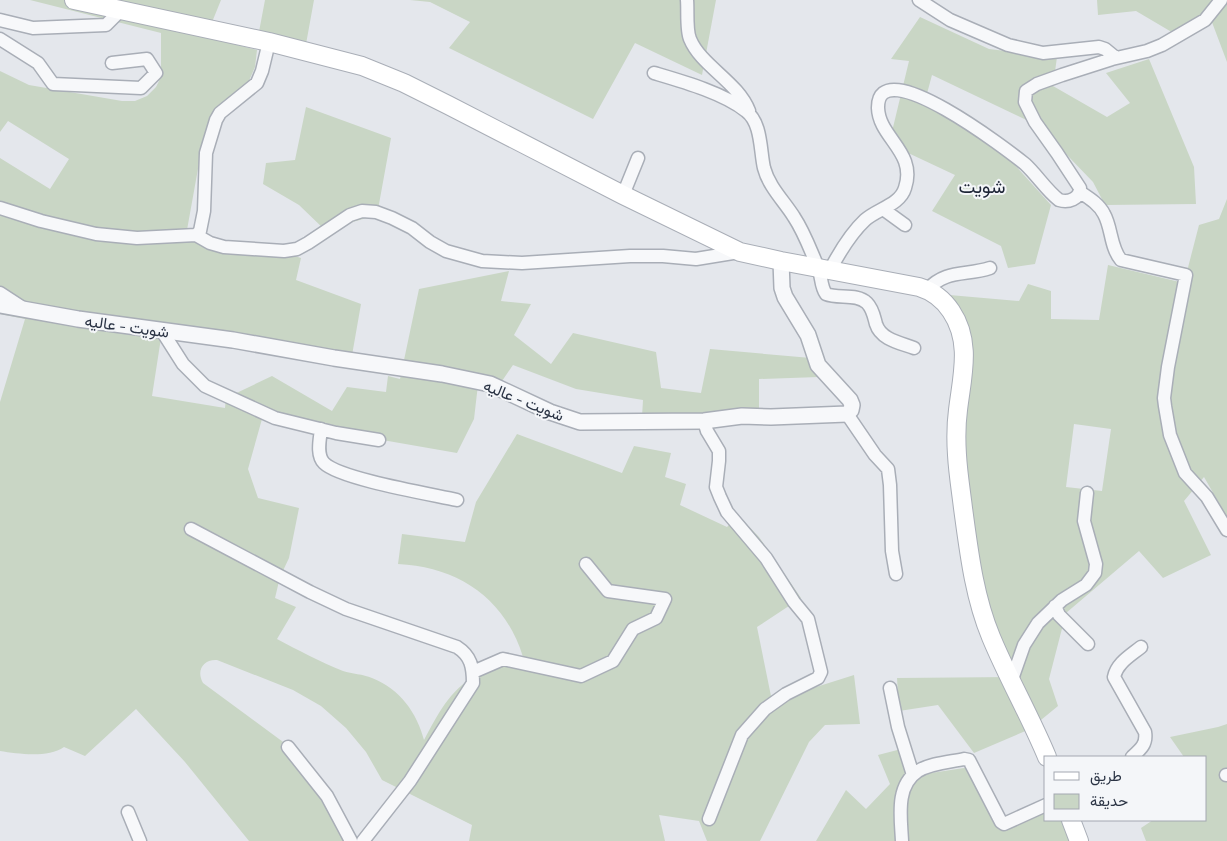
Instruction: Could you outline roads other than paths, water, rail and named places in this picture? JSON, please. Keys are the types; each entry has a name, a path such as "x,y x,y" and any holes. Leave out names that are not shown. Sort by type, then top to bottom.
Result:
{"main road":[{"path":"74,0 269,42 362,66 404,83 623,195 740,252 928,290 940,298 958,322 963,339 964,362 956,435 957,459 972,571 981,608 991,637 1047,756"},
{"path":"1071,821 1080,841"}],"street":[{"path":"687,0 689,38 699,54 722,75 746,104 760,138 764,169 770,182 799,224 824,269 826,294 860,298 872,310 880,333 886,338 914,348"},
{"path":"919,0 950,20 1008,45 1043,53 1099,47 1105,49 1116,58"},
{"path":"1222,0 1205,20 1174,39 1147,51 1116,58 1036,84 1030,87 1024,97 1034,122 1058,153 1080,188 1080,192 1104,214 1116,254 1121,260 1186,275 1168,367 1164,406 1170,435 1185,473 1208,497 1227,530"},
{"path":"0,20 34,28 106,26 121,10"},
{"path":"0,39 38,63 53,84 141,88 156,73 147,59 112,63"},
{"path":"196,235 200,231 204,211 206,153 216,120 220,113 257,82 262,71 269,42"},
{"path":"654,73 706,90 747,111 751,116"},
{"path":"824,269 836,258 857,229 872,214 900,197 905,188 907,178 906,164 879,115 878,103 880,97 890,90 918,95 944,108 1016,157 1034,172 1059,200 1072,200 1080,192"},
{"path":"623,195 638,158"},
{"path":"0,208 41,221 96,234 137,238 196,235 210,243 224,246 284,251 297,249 350,215 362,211 376,212 392,218 412,228 430,242 446,251 482,261 522,263 630,256 696,259 740,252"},
{"path":"883,209 905,225"},
{"path":"781,261 782,288 785,298 808,335 818,365 850,400 851,410 847,414 875,455 888,469 892,551 896,574"},
{"path":"928,290 934,282 949,275 990,268"},
{"path":"0,293 26,310"},
{"name":"شويت - عاليه","path":"0,305 442,374 501,388 550,412 580,422 704,422 742,416 771,417 847,414"},
{"path":"162,331 183,364 204,386 275,418 379,440"},
{"path":"704,422 719,451 716,487 727,512 766,558 794,602 808,619 821,672 818,678 786,694 765,709 742,735 709,818"},
{"path":"321,429 320,452 322,462 331,468 368,480 457,500"},
{"path":"1011,682 1024,645 1038,623 1067,596 1086,585 1095,574 1096,564 1084,520 1087,493"},
{"path":"191,529 346,609 457,647 466,653 470,660 473,683 415,773 363,841"},
{"path":"473,672 503,659 581,676 612,661 633,629 656,618 665,599 608,592 586,564"},
{"path":"1055,606 1059,615 1088,644"},
{"path":"1133,756 1143,748 1146,740 1145,732 1114,677 1120,664 1141,647"},
{"path":"890,688 898,727 914,775"},
{"path":"288,747 327,796 351,841"},
{"path":"902,841 901,803 903,791 909,779 919,771 932,766 964,759 969,760 1004,824 1044,806"},
{"path":"128,812 140,841"}],"district":[{"name":"شويت","path":"982,186"}]}
